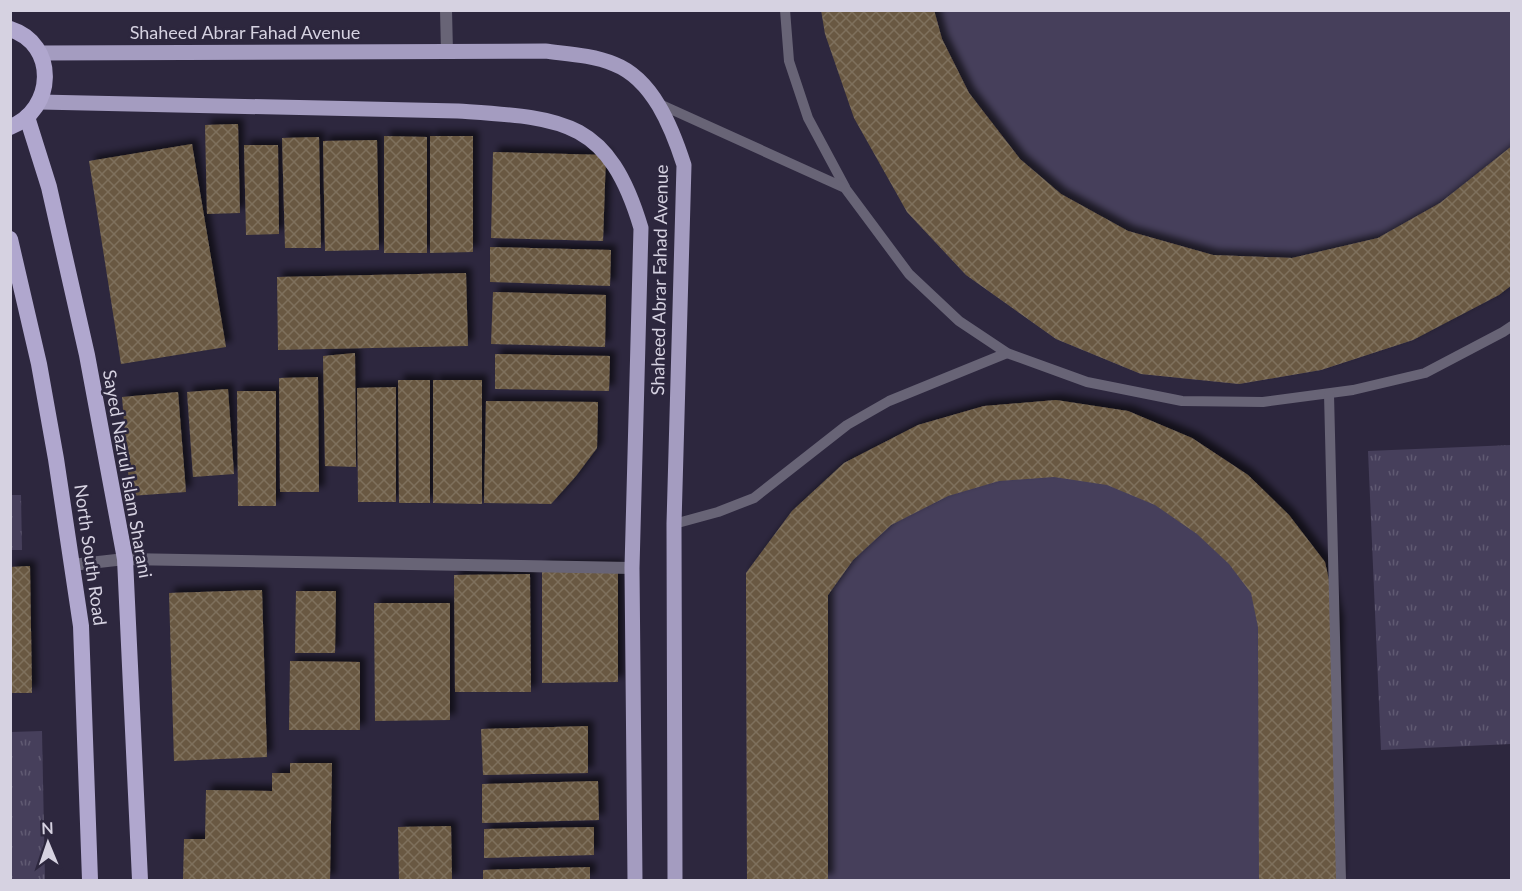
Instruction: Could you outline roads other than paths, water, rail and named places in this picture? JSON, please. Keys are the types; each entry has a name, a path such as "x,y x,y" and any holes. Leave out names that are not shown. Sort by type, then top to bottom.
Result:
{"highway":[{"path":"10,29 26,37 40,53 45,65 46,77 45,90 40,102 27,117 10,127"},
{"name":"Sayed Nazrul Islam Sharani","path":"27,117 49,187 85,344 125,559 140,880"},
{"name":"North South Road","path":"10,239 39,364 81,626 90,880"}],"main road":[{"name":"Shaheed Abrar Fahad Avenue","path":"40,53 545,51 589,57 616,64 634,76 646,88 676,141 684,165 674,524 675,880"},
{"name":"Shaheed Abrar Fahad Avenue","path":"40,102 503,114 547,119 573,127 604,151 625,184 634,203 641,228 632,568 635,880"}],"street":[{"path":"446,10 447,52"},
{"path":"72,565 125,559 632,568"}],"lane":[{"path":"785,10 789,61 808,118 845,188 909,274 959,321 1007,353 1087,382 1182,400 1263,402 1353,390 1425,373 1503,333 1512,326"},
{"path":"655,101 845,188"},
{"path":"674,524 718,512 754,498 847,425 888,401 1007,353"},
{"path":"1329,394 1341,880"}]}
